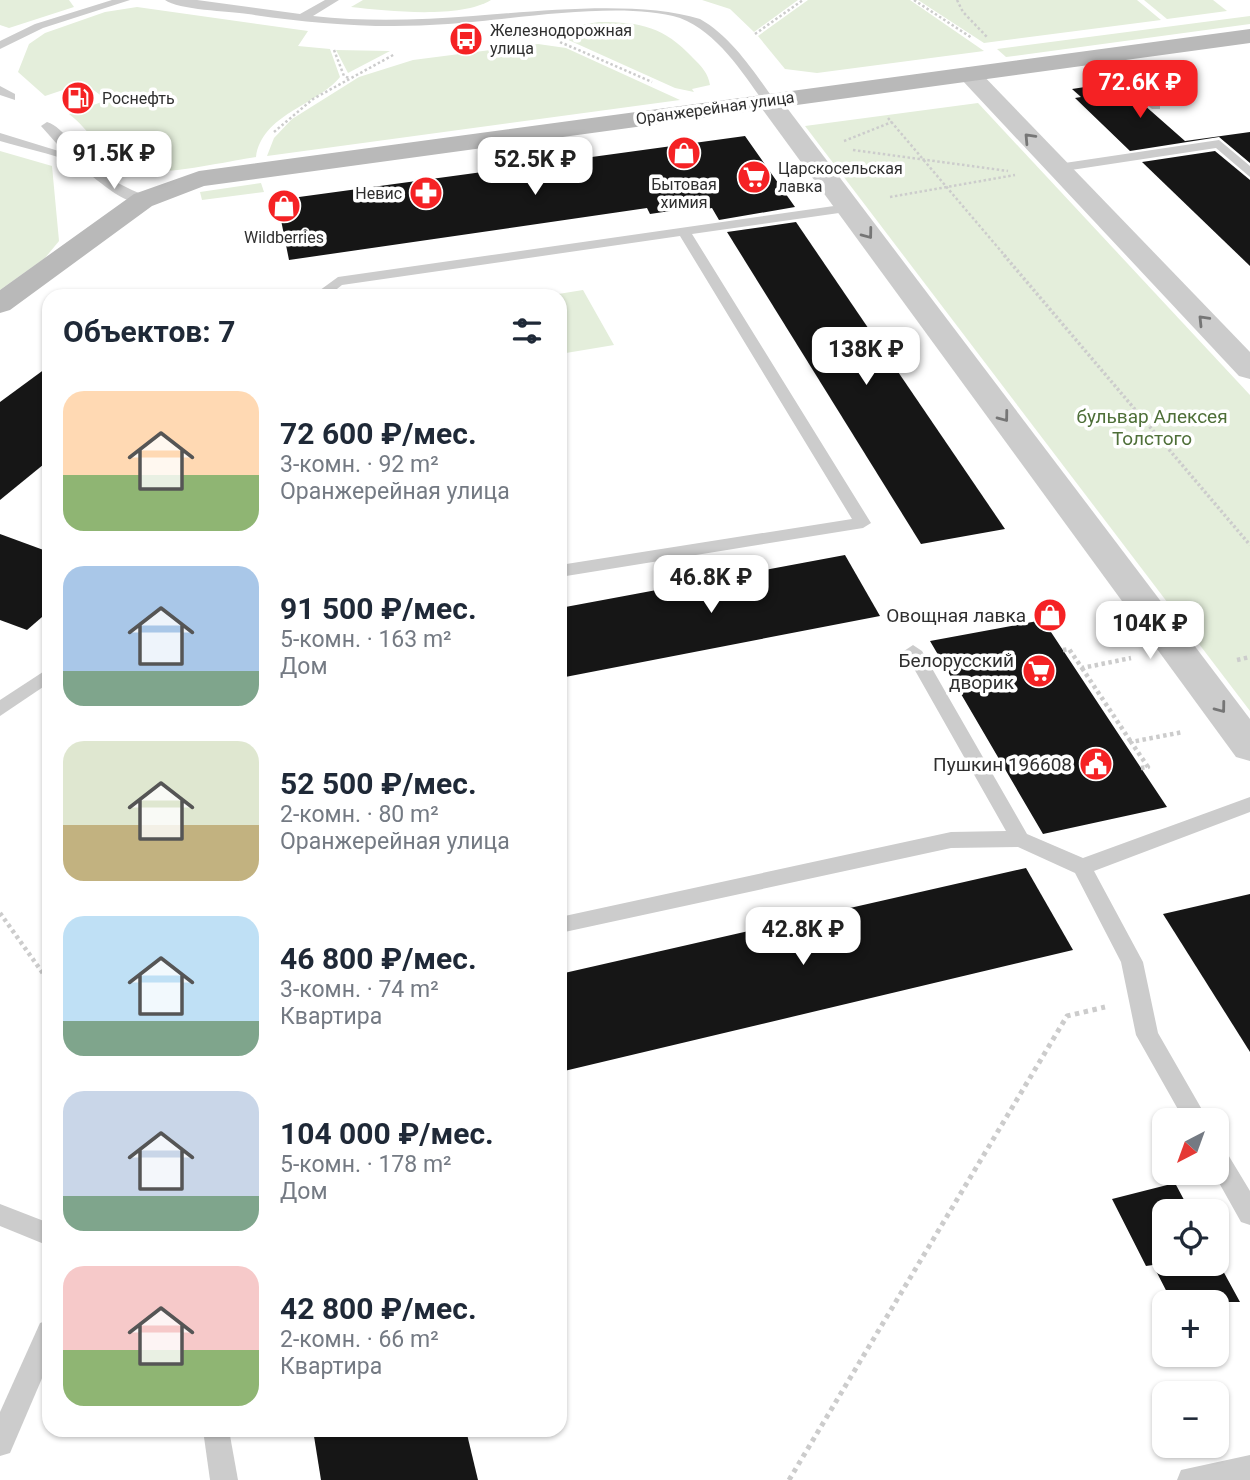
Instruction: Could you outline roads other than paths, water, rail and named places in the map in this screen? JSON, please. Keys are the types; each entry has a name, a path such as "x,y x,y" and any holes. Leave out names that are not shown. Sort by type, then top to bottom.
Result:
{"street":[{"name":"Оранжерейная улица","path":"143,200 198,179 1250,36"},
{"path":"969,74 1250,370"},
{"path":"769,101 1250,747"},
{"path":"0,304 143,200"}],"lane":[{"path":"88,0 102,7"},
{"path":"0,46 20,33 124,0"},
{"path":"171,0 197,1 299,20 438,22 597,7 655,7 699,22 720,39 769,101"},
{"path":"299,20 333,0"},
{"path":"575,0 597,7"},
{"path":"1099,56 1156,106"},
{"path":"47,126 60,135 79,161 104,183 143,200"},
{"path":"0,137 79,161"},
{"path":"1058,168 1219,144 1250,173"},
{"path":"328,289 338,281 848,208"},
{"path":"567,570 863,523 684,232"},
{"path":"913,650 1020,839"},
{"path":"0,709 42,679"},
{"path":"1082,867 1250,804"},
{"path":"567,923 951,840 1020,839 1082,867 1132,962 1147,1035 1189,1108"},
{"path":"1229,1178 1250,1214"},
{"path":"0,1215 42,1232"},
{"path":"0,1443 42,1348"},
{"path":"217,1437 224,1480"},
{"path":"1191,1480 1250,1469"}],"place":[{"name":"Железнодорожная улица","path":"466,39"},
{"name":"Роснефть","path":"78,98"},
{"name":"Бытовая химия","path":"684,153"},
{"name":"Царскосельская лавка","path":"754,177"},
{"name":"Невис","path":"426,193"},
{"name":"Wildberries","path":"284,206"},
{"name":"Овощная лавка","path":"1050,615"},
{"name":"Белорусский дворик","path":"1039,671"},
{"name":"Пушкин 196608","path":"1096,764"}],"park label":[{"name":"бульвар Алексея Толстого","path":"1152,427"}]}
